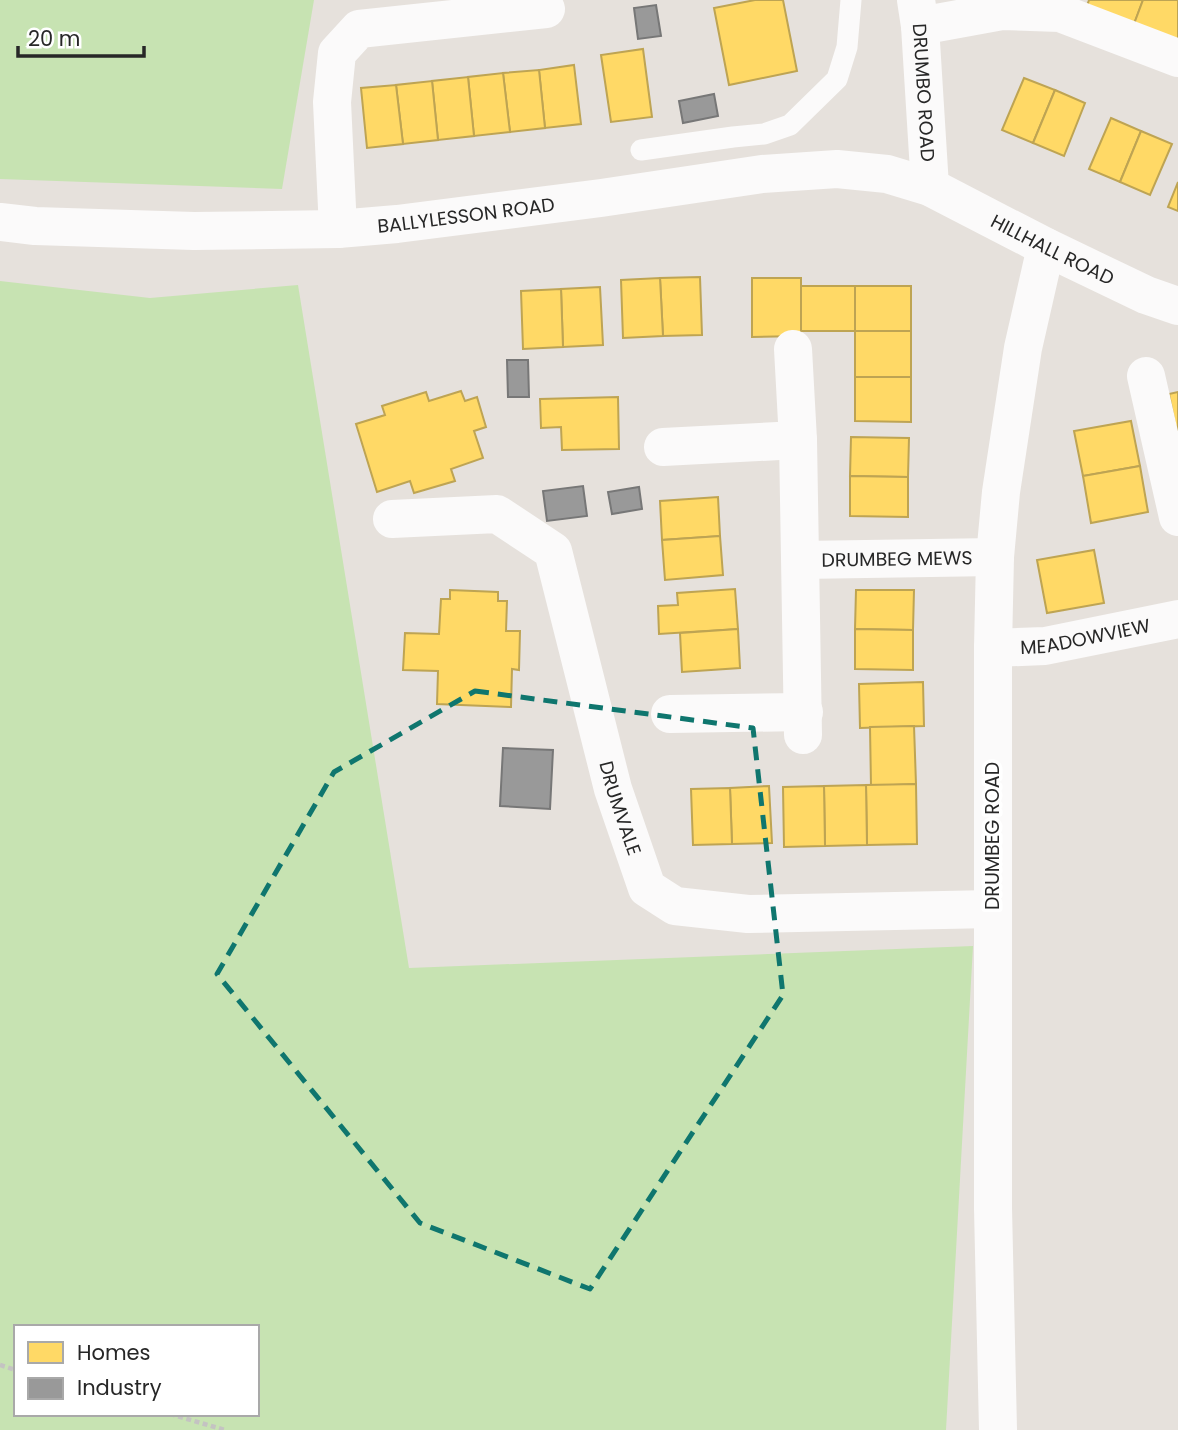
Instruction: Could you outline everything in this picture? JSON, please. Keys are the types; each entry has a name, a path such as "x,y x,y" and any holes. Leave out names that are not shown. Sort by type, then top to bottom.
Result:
{"street":[{"path":"338,229 332,102 334,77 337,53 359,29 547,9"},
{"path":"918,13 1060,13 1178,58"},
{"name":"DRUMBO ROAD","path":"918,13 930,187"},
{"name":"BALLYLESSON ROAD","path":"0,222 35,226 194,230 338,229 601,198 762,174 837,169 887,174 930,187"},
{"name":"HILLHALL ROAD","path":"930,187 1146,295 1178,306"},
{"name":"DRUMBEG ROAD","path":"998,1430 993,1208 995,557 1001,492 1023,348 1046,247"},
{"name":"DRUMBEG MEWS","path":"670,713 803,723 798,440 793,349"},
{"path":"1146,376 1178,517"},
{"path":"663,447 798,440"},
{"name":"DRUMVALE","path":"392,519 497,514 553,551 613,789 647,888 675,906 748,914 992,909"},
{"name":"DRUMBEG MEWS","path":"801,561 995,557"},
{"name":"MEADOWVIEW","path":"993,648 1045,646 1178,619"}],"lane":[{"path":"641,150 764,134 790,125 836,79 847,47 851,0"}],"path":[{"path":"177,1416 225,1430"}],"highlighted area":[{"path":"475,691 753,728 783,995 590,1289 420,1223 217,974 334,772"}],"green space":[{"path":"0,0 314,0 282,189 0,179"},
{"path":"0,281 150,298 298,285 409,968 973,946 946,1430 0,1430"}],"building: Homes":[{"path":"755,0 783,0 797,71 729,85 714,8"},
{"path":"1089,0 1143,0 1134,24 1087,6"},
{"path":"1143,0 1178,0 1178,41 1134,24"},
{"path":"643,49 652,117 611,122 601,55"},
{"path":"574,65 581,124 545,128 539,70"},
{"path":"539,70 545,128 510,132 503,73"},
{"path":"503,73 510,132 474,136 468,77"},
{"path":"468,77 474,136 438,140 432,81"},
{"path":"1024,78 1055,90 1033,143 1002,130"},
{"path":"432,81 438,140 403,144 396,85"},
{"path":"396,85 403,144 367,148 361,88"},
{"path":"1055,90 1085,103 1064,156 1033,143"},
{"path":"1111,118 1141,131 1120,182 1089,169"},
{"path":"1141,131 1172,144 1150,195 1120,182"},
{"path":"1178,182 1178,211 1168,207"},
{"path":"700,277 702,335 663,336 660,278"},
{"path":"660,278 663,336 623,338 621,280"},
{"path":"752,278 801,278 801,336 752,337"},
{"path":"801,286 855,286 855,331 801,331"},
{"path":"855,286 911,286 911,331 855,331"},
{"path":"600,287 603,345 563,347 561,289"},
{"path":"561,289 563,347 523,349 521,291"},
{"path":"855,331 911,331 911,377 855,377"},
{"path":"855,377 911,377 911,422 855,421"},
{"path":"461,391 465,401 477,397 486,427 474,431 483,458 451,469 455,481 414,493 410,481 377,492 356,424 385,415 382,406 426,392 429,401"},
{"path":"1178,392 1178,439 1169,394"},
{"path":"618,397 619,449 562,450 561,427 541,428 540,399"},
{"path":"1131,421 1140,466 1083,476 1074,431"},
{"path":"851,437 909,438 908,477 850,476"},
{"path":"1140,466 1148,512 1091,523 1083,476"},
{"path":"850,476 908,477 908,517 850,516"},
{"path":"718,497 720,536 662,540 660,501"},
{"path":"720,536 723,575 665,580 662,540"},
{"path":"1094,550 1104,603 1047,613 1037,560"},
{"path":"735,589 738,629 659,634 658,606 678,605 677,593"},
{"path":"450,590 498,592 498,601 507,601 506,631 520,631 519,670 512,669 511,707 437,704 438,671 403,670 405,633 439,634 441,599 450,599"},
{"path":"856,590 914,590 913,630 855,629"},
{"path":"738,629 740,668 682,672 680,633"},
{"path":"855,629 913,630 913,670 855,669"},
{"path":"923,682 924,726 860,728 859,684"},
{"path":"914,726 916,784 871,786 870,727"},
{"path":"916,784 917,844 867,845 866,785"},
{"path":"866,785 867,845 825,846 824,786"},
{"path":"769,786 772,843 732,844 730,788"},
{"path":"824,786 825,846 784,847 783,787"},
{"path":"730,788 732,844 693,845 691,789"}],"building: Industry":[{"path":"656,5 661,36 638,39 634,8"},
{"path":"714,94 718,116 683,123 679,101"},
{"path":"507,360 528,360 529,397 508,397"},
{"path":"583,486 587,516 547,521 543,491"},
{"path":"639,487 642,509 612,514 608,492"},
{"path":"503,748 553,750 550,809 500,806"}]}
